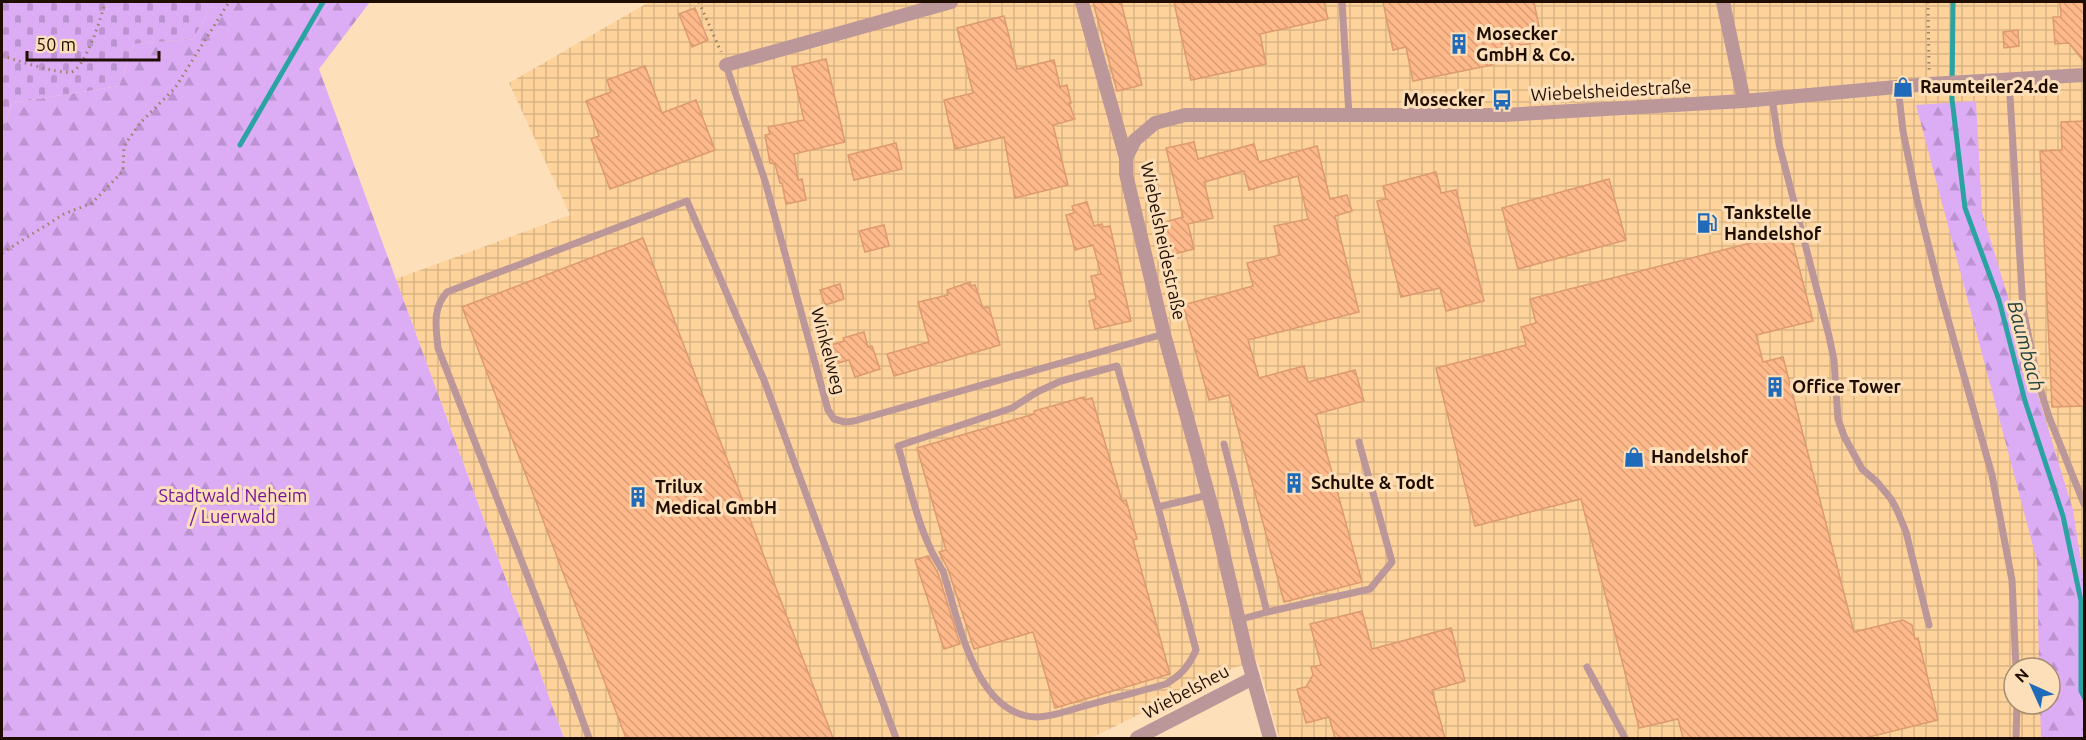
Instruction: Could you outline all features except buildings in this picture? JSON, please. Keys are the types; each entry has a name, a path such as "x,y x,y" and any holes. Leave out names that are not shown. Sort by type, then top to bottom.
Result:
{"street":[{"path":"726,65 951,2"},
{"path":"1082,2 1126,158"},
{"path":"1723,2 1744,100"},
{"name":"Wiebelsheidestraße","path":"1270,738 1164,334 1126,174 1126,158 1136,140 1155,123 1185,115 1504,115 2085,75"},
{"name":"Wiebelsheu","path":"1137,738 1253,678"}],"lane":[{"path":"1342,2 1349,115"},
{"name":"Winkelweg","path":"726,65 765,181 828,410 834,420 854,421 1164,334"},
{"path":"2009,80 2023,309 2038,382 2049,417 2085,504"},
{"path":"1898,87 1903,131 1920,212 1992,475 2012,580 2015,656"},
{"path":"1772,98 1779,144 1834,360 1838,419 1844,436 1862,469 1877,482 1897,510 1906,532 1929,625"},
{"path":"589,738 438,348 435,317 440,300 447,292 687,201 764,380 896,738"},
{"path":"1117,366 1158,507 1196,650 1190,664 1178,677 1166,684 1057,714 1037,717 1018,713 1001,703 986,689 975,670 943,571 934,558 927,541 898,446 1012,408 1037,392 1061,381 1117,366"},
{"path":"1238,620 1370,589 1392,562 1359,442"},
{"path":"1224,444 1267,612"},
{"path":"1158,507 1208,495"},
{"path":"1587,667 1625,738"},
{"path":"2016,738 2017,716"}],"path":[{"path":"2,56 57,70 78,69 90,46 105,2"},
{"path":"2,253 64,214 92,203 123,171 124,146 140,123 175,88 229,2"},
{"path":"699,2 726,65"},
{"path":"1928,2 1934,84"}],"shaded area":[{"path":"649,2 2084,2 2084,738 1279,738 1258,662 1236,667 1091,738 564,738 396,279 570,215 509,83"}],"green space":[{"path":"2,2 214,2 193,39 134,44 119,86 12,103 2,137"},
{"name":"Stadtwald Neheim / Luerwald","path":"214,2 370,2 319,69 564,738 2,738 2,137 12,103 119,86 134,44 193,39"},
{"path":"1976,101 1982,212 2073,510 2084,581 2084,738 2041,738 2040,716 2062,716 2062,656 2039,656 2037,561 1916,105"}],"waterway":[{"path":"240,145 323,2"},
{"name":"Baumbach","path":"1953,2 1952,99 1965,208 1999,300 2025,401 2063,516 2081,601 2081,691 2084,697"}],"place":[{"name":"Mosecker GmbH & Co.","path":"1459,44"},
{"name":"Raumteiler24.de","path":"1903,87"},
{"name":"Mosecker","path":"1502,100"},
{"name":"Tankstelle Handelshof","path":"1707,223"},
{"name":"Office Tower","path":"1775,387"},
{"name":"Handelshof","path":"1634,457"},
{"name":"Schulte & Todt","path":"1294,483"},
{"name":"Trilux Medical GmbH","path":"638,497"}]}
